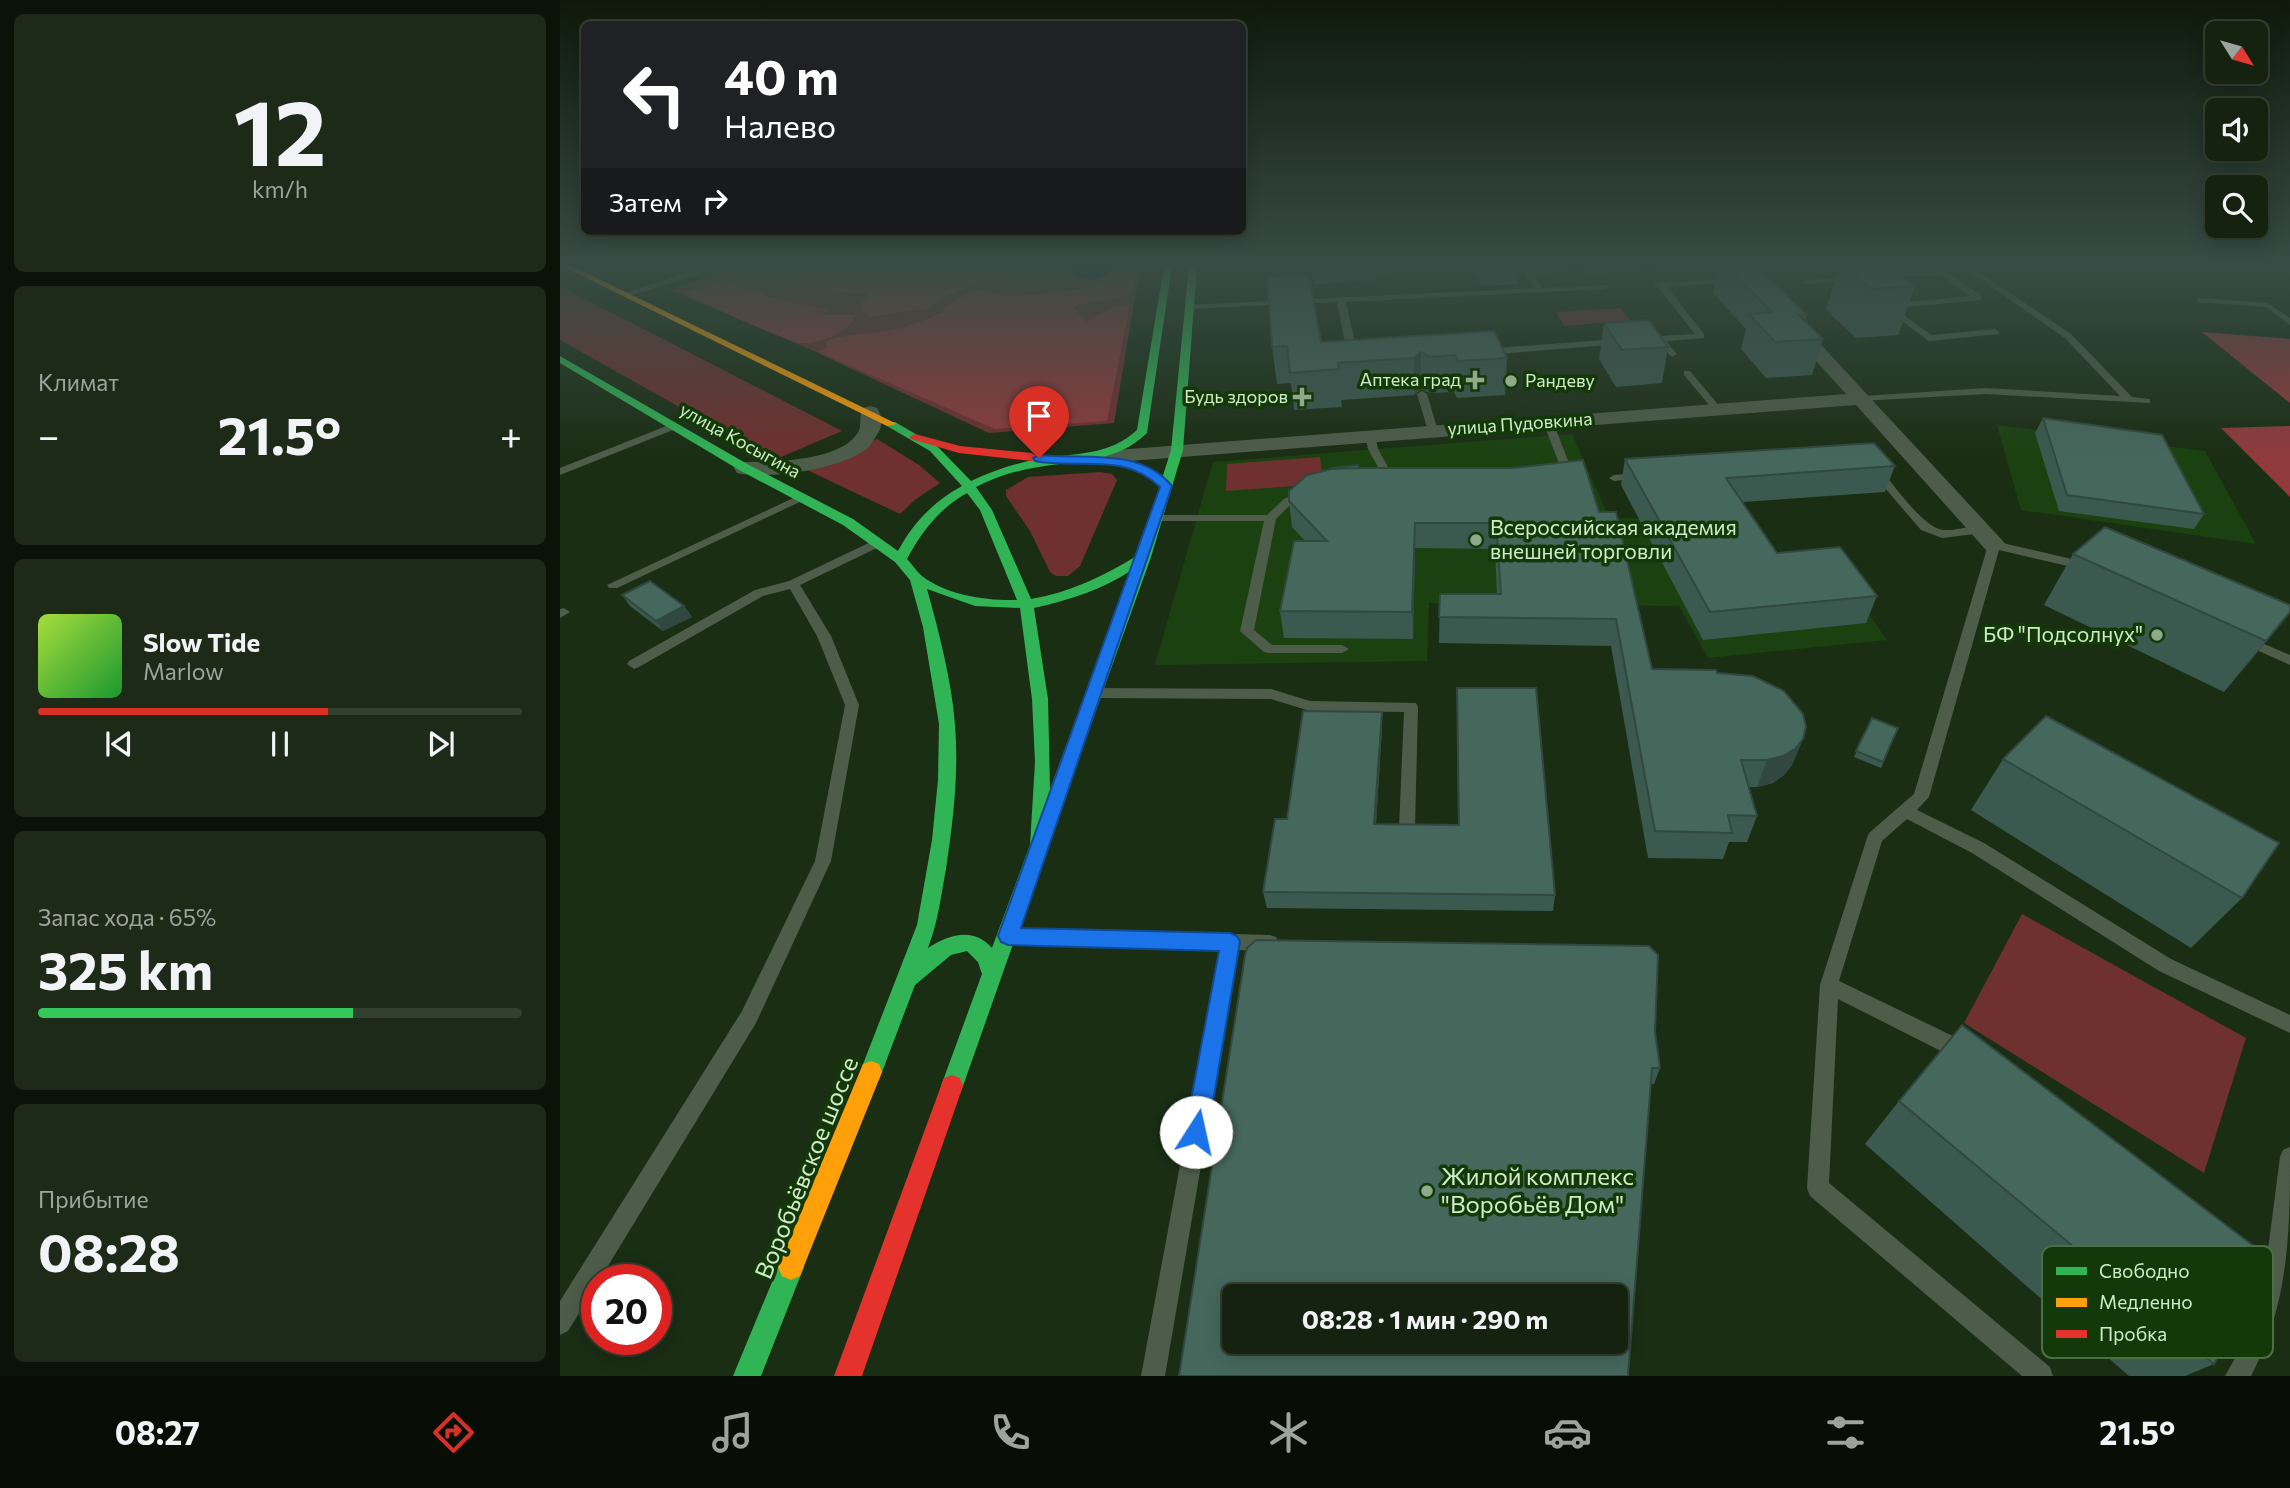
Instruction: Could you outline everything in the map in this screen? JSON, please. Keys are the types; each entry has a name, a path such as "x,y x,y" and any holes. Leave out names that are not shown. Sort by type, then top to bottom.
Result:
{"main road":[{"path":"701,330 915,436 949,462 986,510 1026,603 1040,699 1043,762 1039,845"},
{"path":"900,559 904,545 923,519 969,486 1015,468 1058,460 1089,458 1128,446 1143,430 1158,330"},
{"path":"848,1376 1156,518 1177,450 1187,330"},
{"name":"улица Косыгина","path":"560,359 746,468 848,522 900,559 916,579 930,627 947,724 947,780 937,863"},
{"path":"915,436 959,449 1058,460"},
{"path":"1089,458 1147,470 1166,486"},
{"name":"улица Косыгина","path":"916,579 963,601 1026,603 1092,589 1124,572 1143,557"},
{"name":"Воробьёвское шоссе","path":"747,1376 908,978 927,925 937,863"},
{"name":"Воробьёвское шоссе","path":"908,978 937,950 962,942 983,947 990,957 993,975"}],"street":[{"path":"1797,330 1988,537"},
{"name":"улица Пудовкина","path":"1089,458 1863,399"},
{"path":"746,468 790,468 840,454 859,443 870,431 873,420 870,412"}],"lane":[{"path":"1347,330 1354,362 1365,361"},
{"path":"1468,353 1701,336 1696,330"},
{"path":"1919,330 1929,338 1995,332"},
{"path":"2059,330 2128,399"},
{"path":"1660,339 1672,354"},
{"path":"1687,373 1718,410"},
{"path":"1863,399 1986,391 2147,401"},
{"path":"1422,394 1433,431"},
{"path":"1548,422 1569,476 1556,478"},
{"path":"560,472 674,426"},
{"path":"1370,436 1387,487 1408,487"},
{"path":"1872,466 1925,528 1942,534 1988,537 2096,572"},
{"path":"1614,478 1656,474"},
{"path":"1316,488 1288,501 1270,518 1247,631 1269,649 1342,649"},
{"path":"613,585 802,497"},
{"path":"1156,518 1270,518"},
{"path":"1988,537 1921,797 1875,838 1829,985 1818,1188 2041,1376"},
{"path":"634,664 759,593 793,584 877,543"},
{"path":"560,1323 749,1017 823,861 852,705 824,636 793,584"},
{"path":"2232,634 2290,660"},
{"path":"1094,693 1271,695 1310,706 1411,707 1407,827"},
{"path":"1906,811 1978,848 2165,965 2290,1024"},
{"path":"1008,936 1286,943"},
{"path":"1153,1376 1230,942"},
{"path":"1829,985 1950,1045 1981,1071"},
{"path":"2273,1273 2290,1157"},
{"path":"2237,1376 2249,1358"}],"shaded area":[{"path":"560,330 646,330 842,431 774,460 560,340"},
{"path":"765,330 1129,330 1114,423 989,433"},
{"path":"766,330 843,330 817,342 801,343"},
{"path":"1125,330 1107,421 995,429 818,352 828,347 825,342 833,339 877,332"},
{"path":"2202,332 2290,339 2290,403"},
{"path":"1997,425 2205,451 2256,544 2021,510"},
{"path":"2290,426 2290,497 2221,428"},
{"name":"Всероссийская академия внешней торговли","path":"1572,434 1609,518 1744,520 1783,566 1832,561 1887,640 1708,658 1679,606 1429,603 1427,661 1155,665 1213,462"},
{"path":"877,439 919,465 940,483 900,514 807,470"},
{"path":"1320,457 1323,484 1226,491 1227,464"},
{"path":"1100,472 1112,474 1117,480 1080,566 1068,576 1056,576 1050,572 1030,531 1006,496 1006,490 1028,477"},
{"path":"2022,914 2246,1038 2204,1173 1964,1023"}],"building":[{"path":"1271,330 1319,330 1321,342 1494,331 1507,358 1458,361 1455,355 1430,357 1421,352 1414,358 1338,363 1339,369 1290,373 1287,346 1272,347"},
{"path":"1609,330 1656,330 1668,347 1622,350"},
{"path":"1764,330 1814,330 1823,339 1775,342"},
{"path":"2043,418 2162,435 2204,514 2067,495"},
{"path":"1874,443 1895,466 1726,478 1777,553 1840,547 1877,596 1710,612 1625,459"},
{"path":"1583,460 1599,512 1616,512 1652,669 1716,670 1717,673 1753,676 1784,691 1803,714 1806,727 1803,739 1795,749 1783,756 1767,760 1741,760 1757,816 1728,815 1732,833 1655,831 1616,619 1439,617 1440,594 1501,594 1496,523 1415,523 1412,612 1280,611 1294,541 1327,541 1289,501 1289,491 1307,475 1336,468 1512,468"},
{"path":"1358,465 1359,468 1333,469 1333,468"},
{"path":"2105,527 2290,605 2290,612 2266,641 2073,554"},
{"path":"650,581 684,606 656,621 622,595"},
{"path":"1457,688 1536,688 1555,895 1263,892 1275,819 1287,819 1303,711 1382,712 1374,824 1459,825"},
{"path":"2046,716 2279,843 2242,898 2003,759"},
{"path":"1872,718 1898,728 1883,762 1856,751"},
{"name":"Жилой комплекс \"Воробьёв Дом\"","path":"1256,940 1649,946 1658,955 1655,1032 1660,1068 1652,1068 1628,1376 1179,1376 1247,948"},
{"path":"1962,1025 2254,1246 2073,1246 1899,1101"}],"traffic: fast":[{"path":"900,559 924,522 939,507 975,483 995,474 1039,463 1108,453 1132,441 1143,431 1158,330"},
{"path":"1046,825 1144,557 1177,450 1187,330"},
{"path":"560,359 745,468 848,522 900,559 917,579 930,627 947,724 947,780 941,840 927,925 871,1072"},
{"path":"891,424 934,449 969,486 986,510 1026,603 1040,699 1043,762 1039,845 952,1086"},
{"path":"917,579 946,593 975,601 1004,605 1033,603 1090,587 1144,557"},
{"path":"908,978 944,949 968,942 978,946 987,957 993,975"},
{"path":"747,1376 791,1267"}],"traffic: slow":[{"path":"698,330 891,424"},
{"path":"791,1267 871,1072"}],"traffic: jam":[{"path":"915,437 959,449 1032,457"},
{"path":"848,1376 952,1086"}],"place":[{"name":"Аптека град","path":"1475,380"},
{"name":"Рандеву","path":"1511,381"},
{"name":"Будь здоров","path":"1302,397"},
{"name":"Всероссийская академия внешней торговли","path":"1476,540"},
{"name":"БФ \"Подсолнух\"","path":"2157,635"},
{"name":"Жилой комплекс \"Воробьёв Дом\"","path":"1427,1191"}],"route":[{"path":"1039,458 1089,458 1136,467 1151,472 1166,486 1008,936 1230,942 1196,1132"}]}
